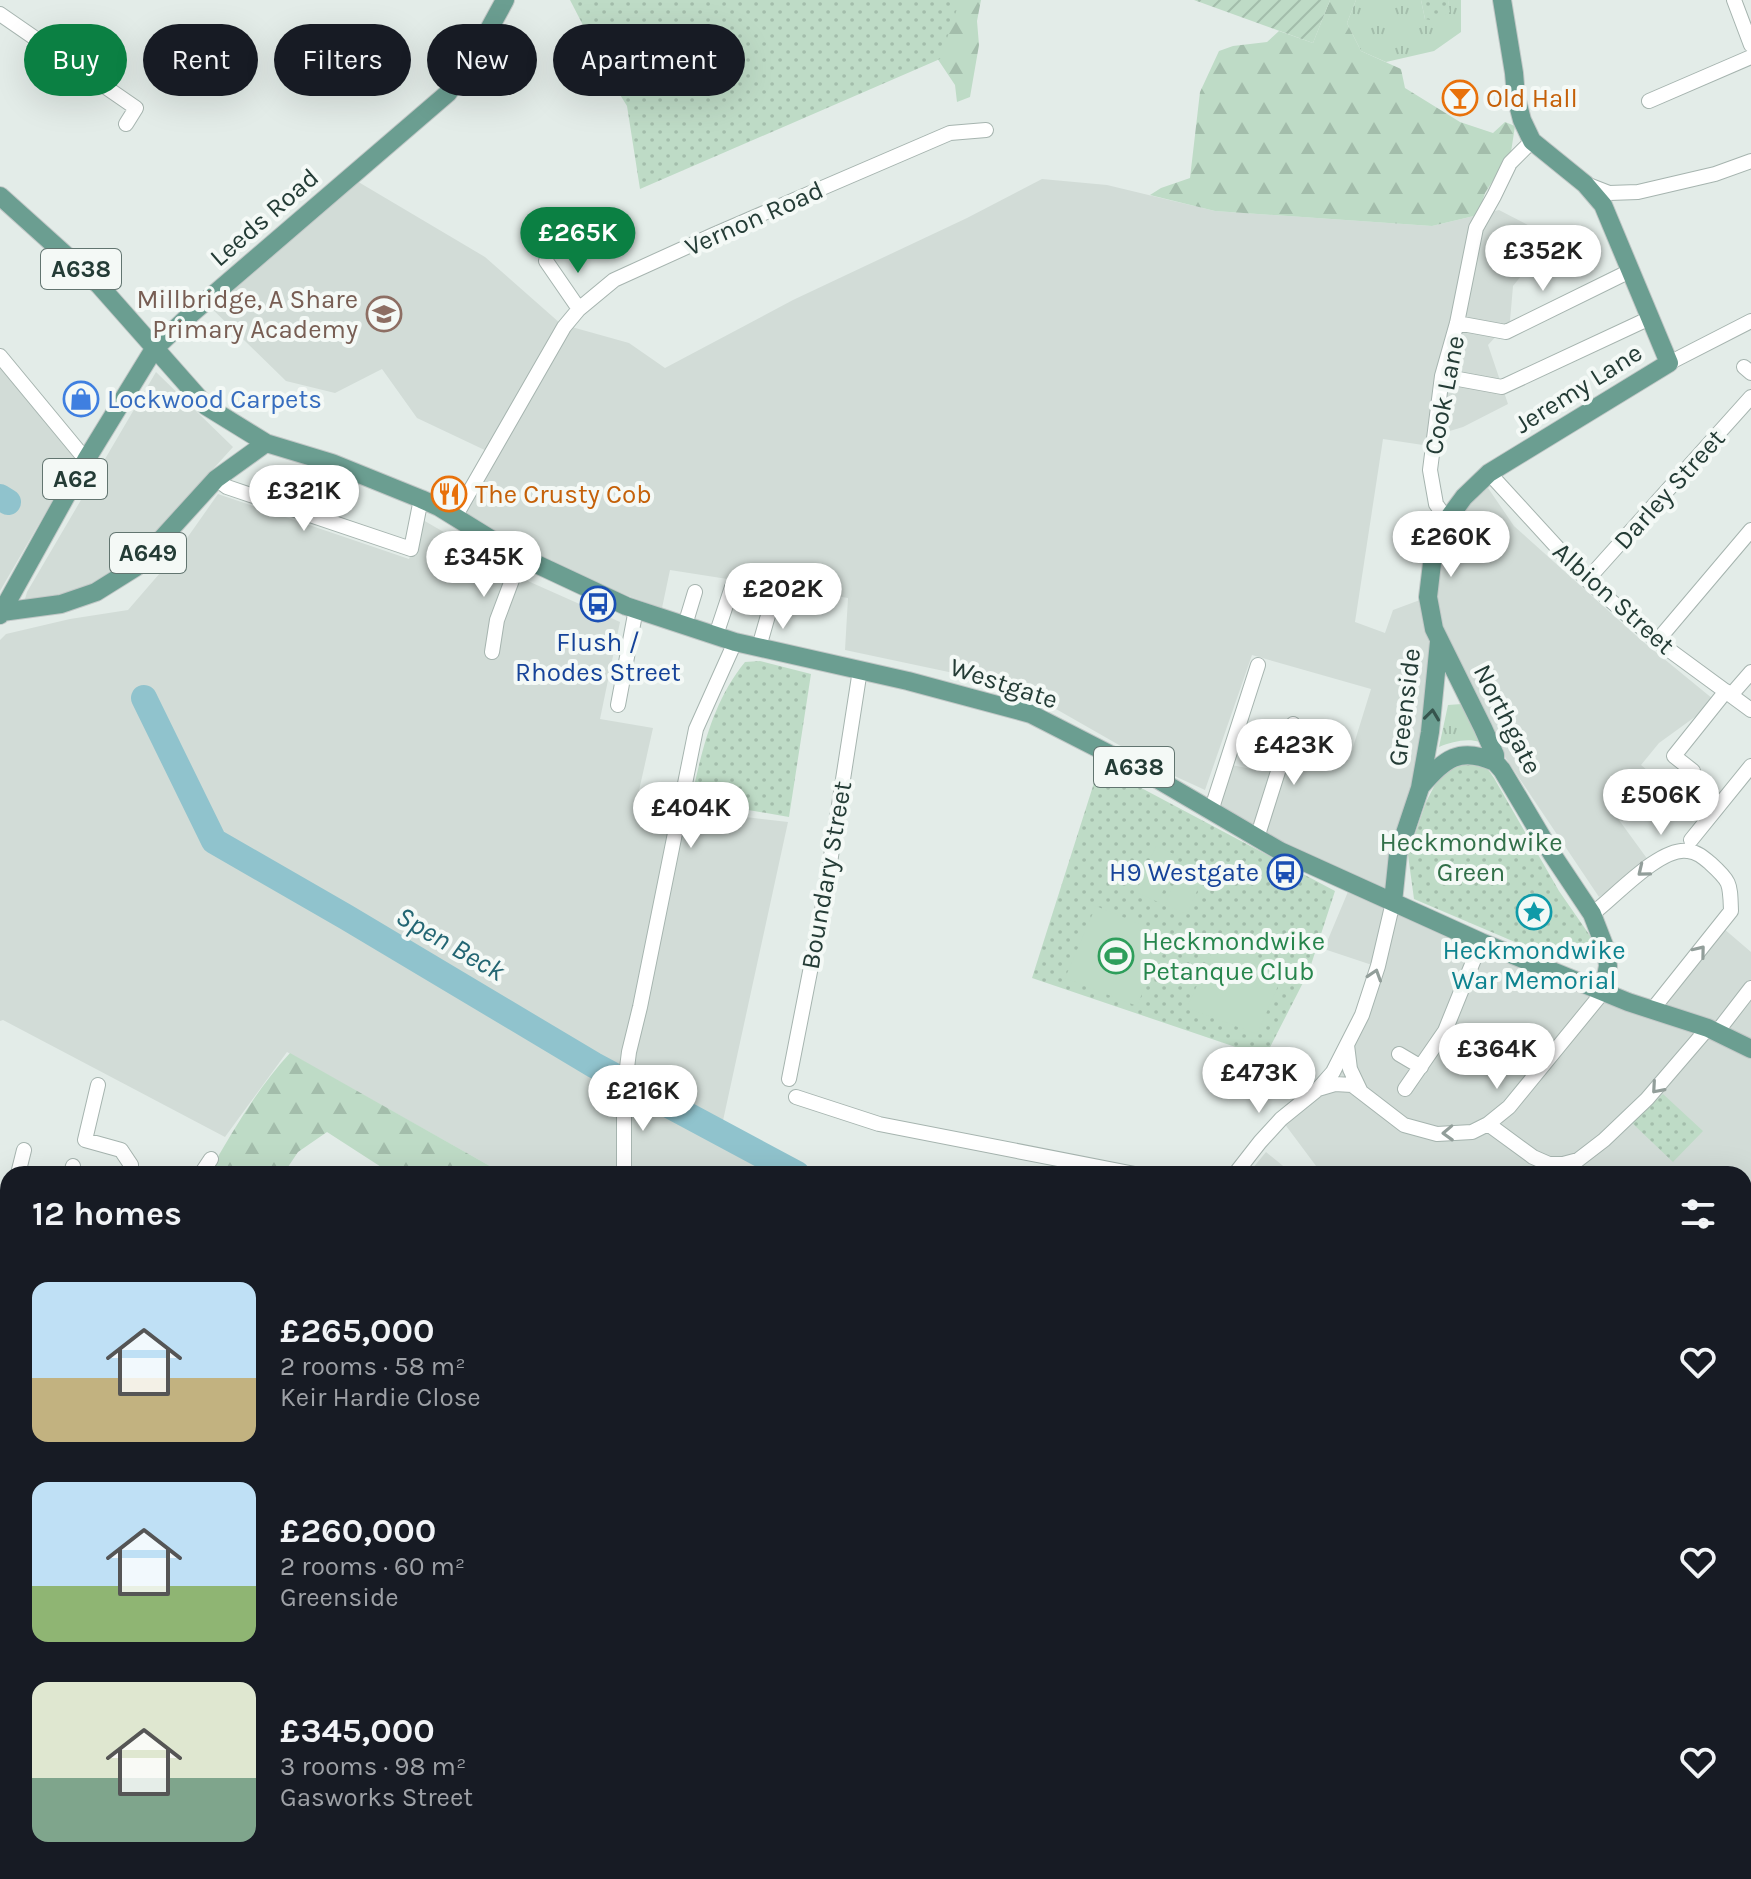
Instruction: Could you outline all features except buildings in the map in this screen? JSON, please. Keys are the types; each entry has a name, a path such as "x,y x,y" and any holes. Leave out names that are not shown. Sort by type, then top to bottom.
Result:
{"main road":[{"name":"Leeds Road","path":"1,612 86,460 154,349 448,93 481,44 505,0"},
{"path":"1502,0 1522,120 1532,141 1585,184 1603,205 1669,363"},
{"name":"A638","path":"0,196 99,285 206,406 266,443 332,463 421,499 521,556 636,609 759,647"},
{"name":"Jeremy Lane","path":"1447,520 1464,497 1489,473 1669,363"},
{"name":"A649","path":"1,612 61,604 96,592 136,567 216,479 266,443"},
{"name":"Greenside","path":"1393,902 1398,854 1420,788 1433,715 1439,640 1428,597 1433,555 1447,520"},
{"name":"Northgate","path":"1439,640 1483,728 1495,762 1592,914 1606,950 1608,966 1603,992"},
{"name":"Westgate","path":"759,647 908,681 1031,714 1152,776 1280,851 1481,942 1603,992"},
{"path":"1420,788 1436,769 1460,754 1479,755 1495,762"},
{"name":"A638","path":"1603,992 1713,1030 1751,1049"}],"street":[{"path":"1734,0 1751,45"},
{"path":"0,14 136,108 126,124"},
{"path":"1649,101 1751,57"},
{"name":"Vernon Road","path":"455,517 564,327 579,309 614,280 950,133 986,130"},
{"name":"Cook Lane","path":"1447,520 1436,504 1430,470 1442,376 1457,323 1476,228 1510,163 1532,141"},
{"path":"1585,184 1609,193 1638,192 1715,174 1751,161"},
{"path":"546,261 579,309"},
{"path":"1457,323 1506,332 1630,271"},
{"path":"1442,376 1502,387 1650,318"},
{"name":"Jeremy Lane","path":"1669,363 1751,321"},
{"path":"0,356 86,460"},
{"name":"Darley Street","path":"1587,580 1751,397"},
{"name":"Albion Street","path":"1489,473 1587,580 1657,641 1751,710"},
{"path":"216,479 227,487 411,549 421,499"},
{"path":"1657,641 1751,530"},
{"path":"492,652 497,620 521,556"},
{"path":"716,635 732,587"},
{"path":"685,625 695,592"},
{"path":"759,647 771,605"},
{"path":"618,705 636,609"},
{"path":"624,1166 624,1091 629,1052 696,729 735,642"},
{"path":"1211,811 1258,665"},
{"name":"Boundary Street","path":"789,1079 825,895 860,670"},
{"path":"1693,771 1674,756 1751,672"},
{"path":"1257,838 1293,724"},
{"path":"1691,840 1751,766"},
{"path":"1592,914 1651,864 1671,853 1687,850 1701,855 1730,885 1731,911 1652,1010"},
{"path":"1241,1166 1281,1119 1318,1089 1333,1072 1362,1015 1378,966 1393,902"},
{"path":"1405,1089 1445,1031 1481,942"},
{"path":"1488,1124 1533,1157 1549,1164 1578,1160 1647,1099 1751,988"},
{"path":"1318,1089 1335,1084 1352,1085 1404,1125 1437,1134 1472,1132 1509,1107 1603,992"},
{"path":"1347,1045 1350,1069 1360,1091"},
{"path":"1399,1054 1421,1067"},
{"path":"98,1085 85,1140 121,1150 131,1166"},
{"path":"796,1097 879,1124 1094,1166"},
{"path":"20,1166 24,1150"},
{"path":"206,1166 211,1159"}],"shaded area":[{"path":"350,177 485,257 561,324 629,343 665,368 793,300 1042,179 1107,185 1215,211 1432,226 1499,210 1549,236 1549,252 1530,265 1513,286 1510,321 1488,345 1508,404 1423,445 1383,439 1355,622 1385,633 1393,610 1428,597 1447,520 1488,488 1514,526 1641,640 1713,699 1699,714 1659,743 1641,765 1654,776 1619,820 1651,864 1599,897 1444,666 1390,900 1661,1004 1723,928 1751,952 1751,1166 1316,1166 1281,1119 1333,1072 1378,967 1324,949 1355,875 1257,838 1217,807 1232,765 1251,769 1262,744 1349,760 1371,689 1252,655 1205,790 1168,773 1028,693 977,678 845,650 848,598 670,570 662,608 573,576 461,514 491,453 417,418 382,369 335,393 286,381 205,302"},
{"path":"0,368 76,460 0,591"},
{"path":"156,372 233,447 169,518 115,572 93,589 23,606 27,592"},
{"path":"218,494 409,559 423,520 530,582 620,622 600,719 653,728 636,804 788,822 719,1139 765,1166 490,1166 287,1052 225,1137 0,1021 0,640 6,634 70,619 128,610 173,558"},
{"path":"1266,1152 1283,1166 1255,1166"}],"green space":[{"path":"570,0 960,0 940,59 640,189 627,106 621,96 745,96 745,24 582,24"},
{"path":"939,0 981,0 977,21 979,45 970,97 957,102 955,85 925,40"},
{"path":"1194,0 1330,0 1313,43"},
{"path":"1330,0 1356,0 1347,23 1361,51 1401,69 1405,88 1460,122 1493,133 1505,122 1515,126 1511,152 1485,193 1478,215 1432,226 1215,211 1150,195 1190,178 1200,92 1219,51 1267,42 1279,31 1313,43"},
{"path":"1356,0 1421,0 1425,19 1449,12 1448,0 1461,0 1461,32 1434,51 1386,62 1361,51 1347,23"},
{"path":"1421,0 1448,0 1450,12 1436,21 1425,19"},
{"path":"760,661 811,674 789,817 691,800 716,710 745,662"},
{"path":"1462,704 1480,742 1459,741 1439,747 1448,705"},
{"name":"Heckmondwike Green","path":"1466,761 1487,768 1559,891 1593,940 1571,962 1557,960 1414,899 1408,855 1426,802 1440,775"},
{"path":"1100,766 1335,891 1309,971 1265,1057 1032,978"},
{"path":"1156,846 1178,856 1158,902 1136,892"},
{"path":"1185,859 1207,868 1187,914 1165,905"},
{"name":"Heckmondwike Petanque Club","path":"1096,906 1166,935 1137,1006 1065,978"},
{"path":"1217,940 1285,970 1257,1034 1187,1008"},
{"path":"290,1053 490,1166 380,1166 327,1132 298,1152 289,1166 213,1166 256,1096"},
{"path":"1663,1094 1703,1131 1673,1162 1632,1123"}],"waterway":[{"path":"0,497 8,502"},
{"name":"Spen Beck","path":"144,698 214,841 594,1065 782,1166"}],"place":[{"name":"Old Hall","path":"1460,98"},
{"name":"Millbridge, A Share Primary Academy","path":"384,314"},
{"name":"Lockwood Carpets","path":"81,399"},
{"name":"The Crusty Cob","path":"449,494"},
{"name":"Flush / Rhodes Street","path":"598,604"},
{"name":"H9 Westgate","path":"1285,872"},
{"name":"Heckmondwike War Memorial","path":"1534,912"},
{"name":"Heckmondwike Petanque Club","path":"1116,956"}]}
